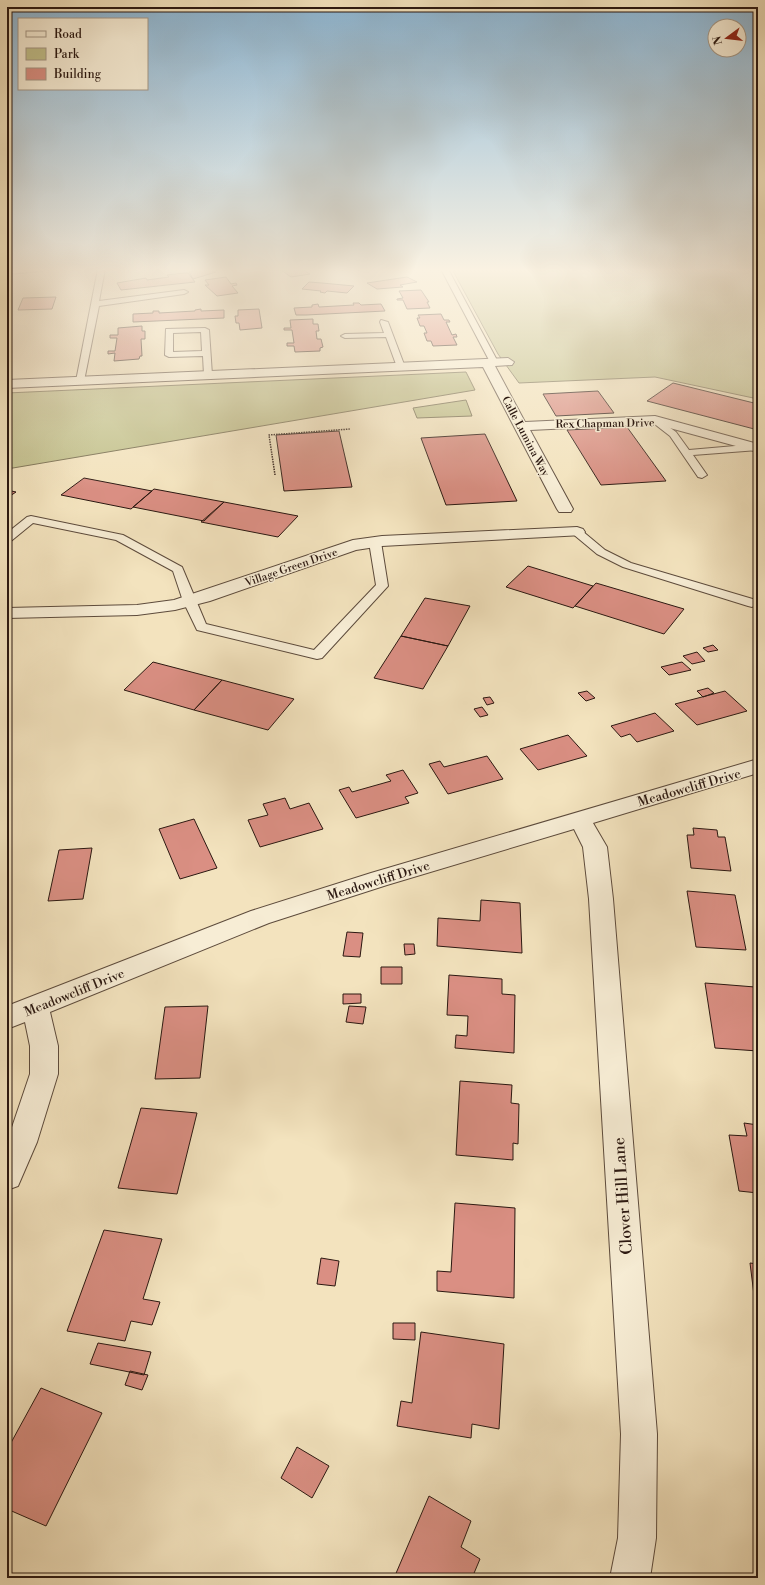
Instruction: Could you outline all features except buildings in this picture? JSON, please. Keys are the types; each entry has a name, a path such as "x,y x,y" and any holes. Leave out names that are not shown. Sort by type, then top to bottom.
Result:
{"street":[{"name":"Calle Lumina Way","path":"491,362 520,426 565,509"},
{"path":"7,384 508,362"},
{"name":"Rex Chapman Drive","path":"520,426 655,420 758,447"},
{"name":"Village Green Drive","path":"7,613 137,610 175,605 353,545 416,538 577,532"},
{"name":"Meadowcliff Drive","path":"7,1018 36,1008 260,917 379,879 758,766"},
{"name":"Clover Hill Lane","path":"579,819 591,837 595,847 601,899 638,1434 637,1538 630,1578"},
{"path":"7,1176 22,1142 44,1074 44,1046 36,1008"}],"lane":[{"path":"80,381 88,343"},
{"path":"169,343 169,354 206,353"},
{"path":"206,343 208,375"},
{"path":"392,343 401,367"},
{"path":"481,343 491,362"},
{"path":"655,420 673,434 702,475"},
{"path":"686,453 758,447"},
{"path":"7,539 31,519 119,537 178,569 188,601 201,627 317,655 382,586 375,542"},
{"path":"577,532 601,552 627,565 752,603"}],"path":[{"path":"275,475 269,434 350,429"}],"green space":[{"path":"492,343 758,343 758,399 655,377 519,383 498,354"},
{"path":"466,372 475,390 7,469 7,393"},
{"path":"466,400 472,416 417,418 413,408"}]}
